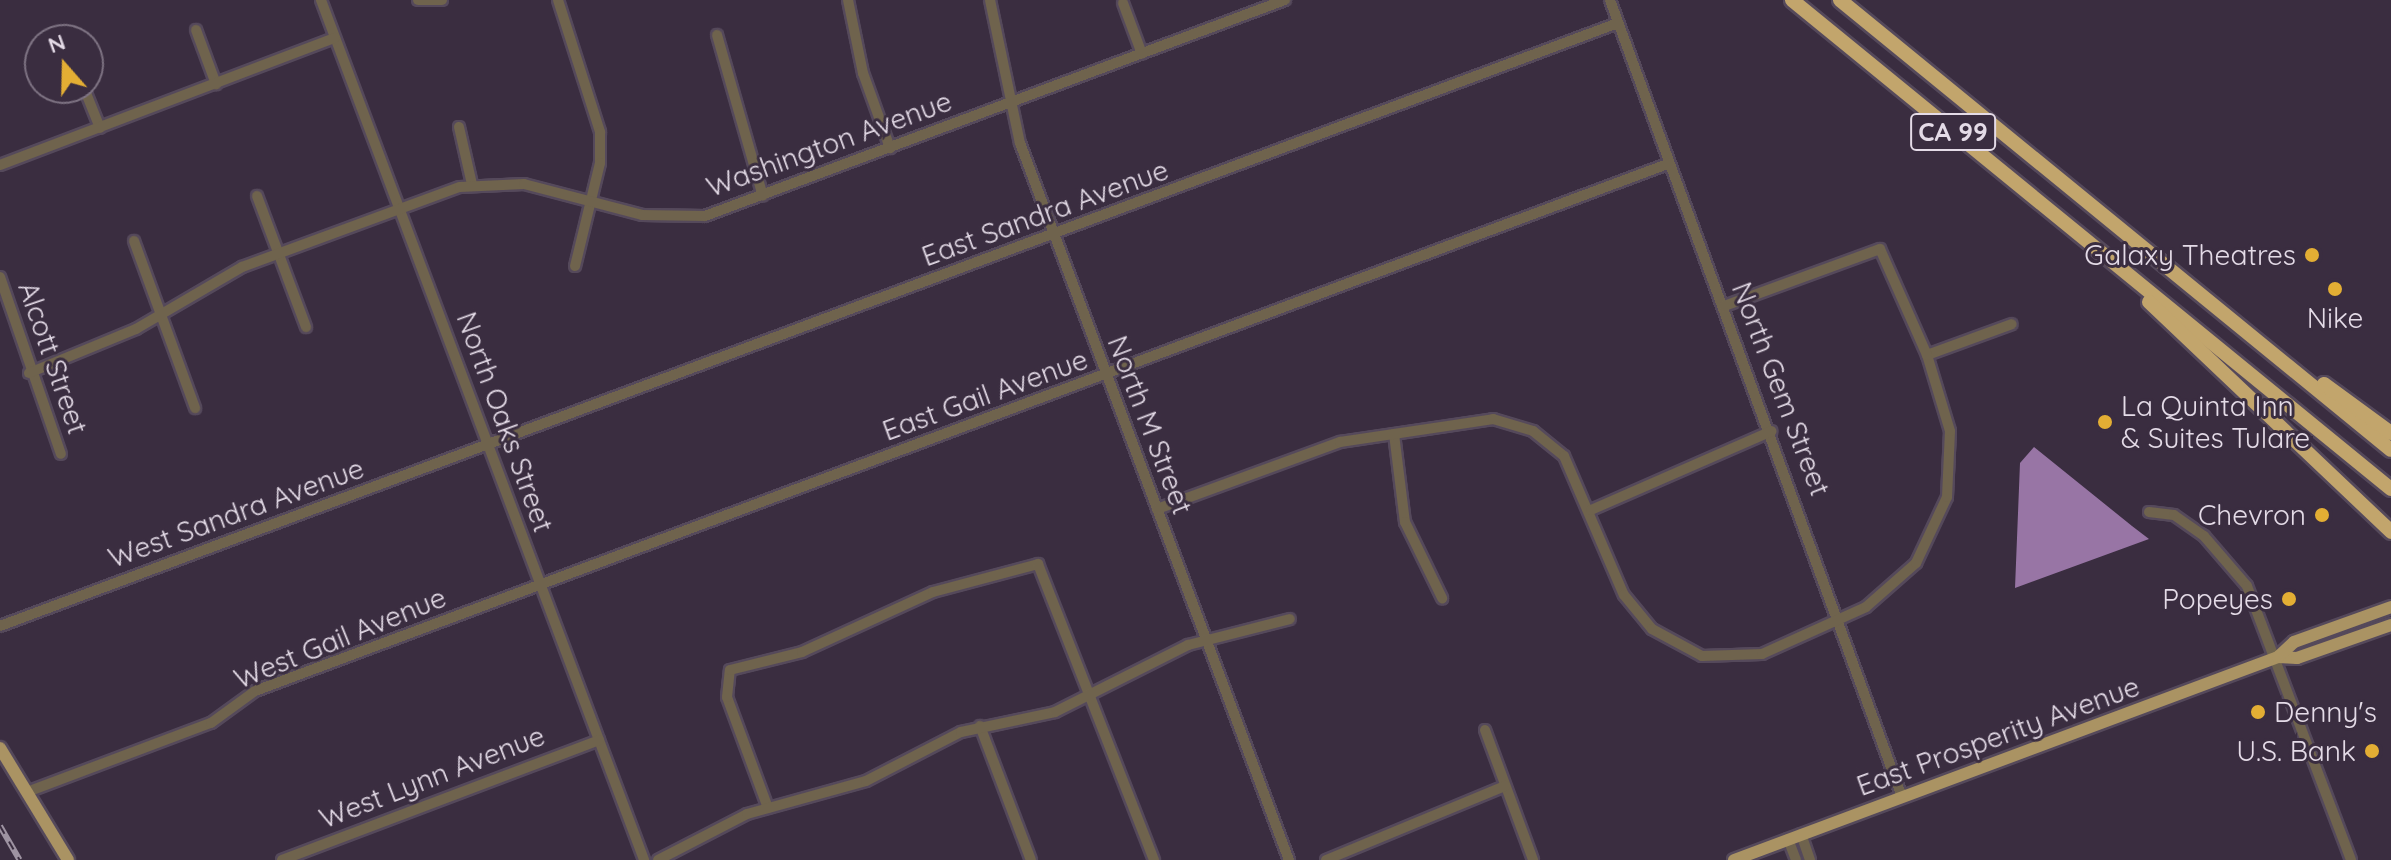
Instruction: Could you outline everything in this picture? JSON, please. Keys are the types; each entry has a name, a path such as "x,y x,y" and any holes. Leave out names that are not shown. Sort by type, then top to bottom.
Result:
{"highway":[{"name":"CA 99","path":"1792,0 2391,489"},
{"name":"CA 99","path":"1840,0 2391,450"},
{"path":"2114,263 2391,532"},
{"path":"2283,362 2391,433"}],"main road":[{"name":"East Prosperity Avenue","path":"1734,860 2278,657 2294,642 2391,607"},
{"name":"East Prosperity Avenue","path":"2278,657 2297,658 2391,625"},
{"path":"0,748 68,860"}],"street":[{"name":"North Oaks Street","path":"321,0 644,860"},
{"path":"420,2 442,0"},
{"path":"558,0 598,115 600,163 575,266"},
{"path":"848,0 863,73 890,148"},
{"name":"North M Street","path":"990,0 1008,102 1054,236 1289,860"},
{"name":"Washington Avenue","path":"29,373 160,315 215,279 400,208 472,184 524,184 591,201 688,218 763,196 1142,54 1259,5 1285,0"},
{"name":"North Gem Street","path":"1610,0 1841,618 1902,797"},
{"path":"1123,3 1142,54"},
{"name":"East Sandra Avenue","path":"488,445 1618,23"},
{"path":"196,30 216,84"},
{"path":"717,35 763,196"},
{"path":"0,165 335,38"},
{"path":"90,104 100,128"},
{"path":"459,127 472,184"},
{"name":"East Gail Avenue","path":"541,586 1670,163"},
{"path":"257,196 306,327"},
{"path":"134,241 195,408"},
{"path":"1157,509 1340,442 1475,419 1513,423 1564,456 1637,616 1685,651 1720,659 1762,654 1841,618 1900,581 1939,521 1953,459 1927,355 1880,249 1724,306"},
{"name":"Alcott Street","path":"0,277 29,373 61,454"},
{"path":"1927,355 2012,324"},
{"path":"1591,510 1772,431"},
{"path":"1394,434 1405,522 1442,598"},
{"name":"West Sandra Avenue","path":"0,626 488,445"},
{"path":"2149,512 2174,515 2230,560 2278,657 2351,860"},
{"path":"768,808 725,677 735,666 811,648 933,592 1038,564 1154,860"},
{"name":"West Gail Avenue","path":"27,792 211,723 255,691 541,586"},
{"path":"658,860 768,808 845,789 980,726 1055,712 1206,640 1290,619"},
{"path":"980,726 1031,860"},
{"path":"1485,730 1533,860"},
{"name":"West Lynn Avenue","path":"282,860 599,740"},
{"path":"1326,860 1505,786"},
{"path":"1794,837 1796,860"},
{"path":"1794,837 1810,860"}],"shaded area":[{"path":"2034,447 2149,539 2015,588 2020,463"}],"railway":[{"path":"0,826 20,860"}],"place":[{"name":"Galaxy Theatres","path":"2312,255"},
{"name":"Nike","path":"2335,289"},
{"name":"La Quinta Inn & Suites Tulare","path":"2105,422"},
{"name":"Chevron","path":"2322,515"},
{"name":"Popeyes","path":"2289,599"},
{"name":"Denny's","path":"2258,712"},
{"name":"U.S. Bank","path":"2372,751"}]}
